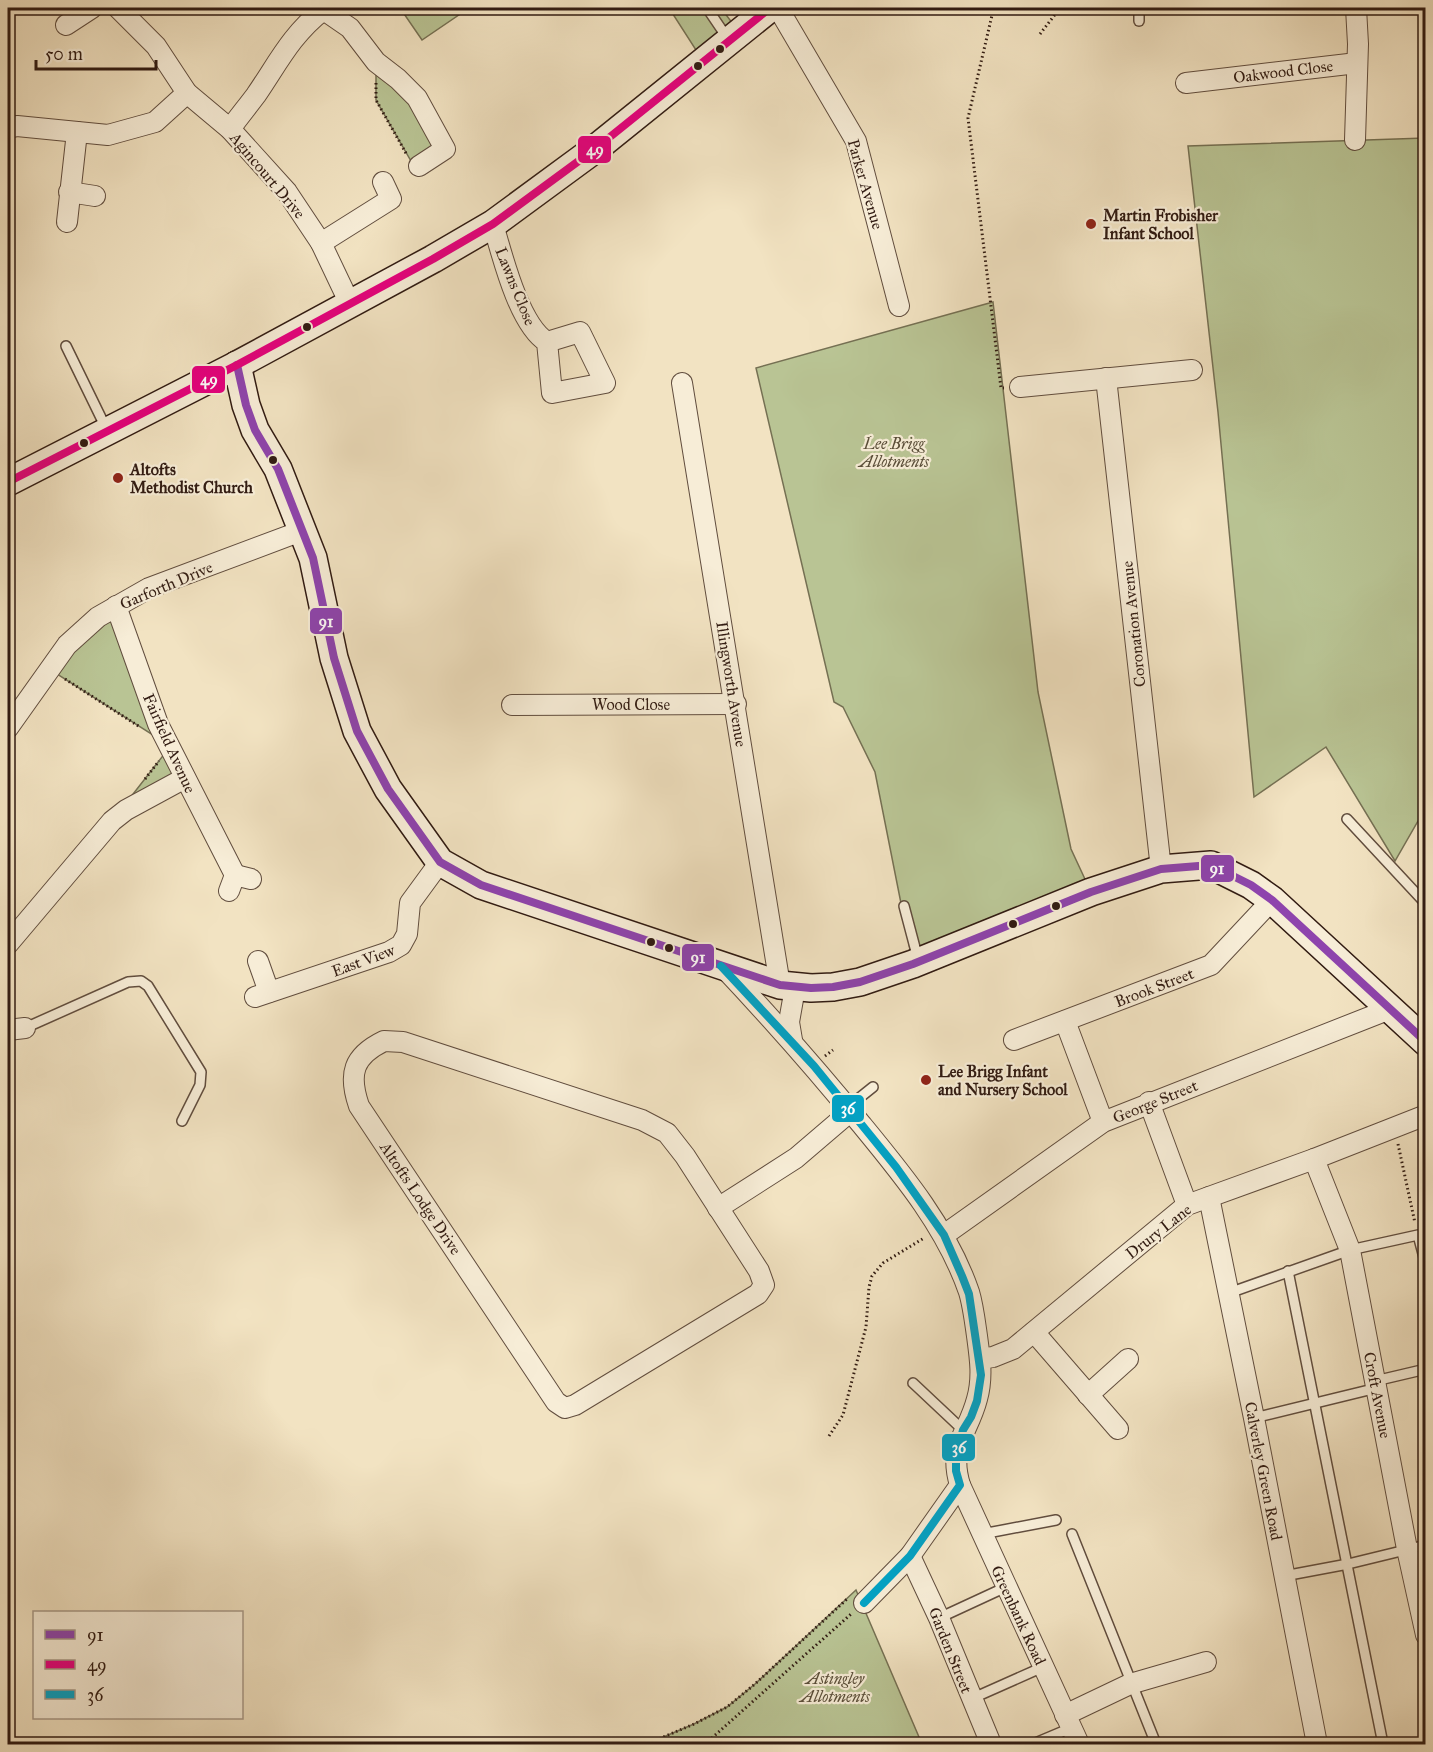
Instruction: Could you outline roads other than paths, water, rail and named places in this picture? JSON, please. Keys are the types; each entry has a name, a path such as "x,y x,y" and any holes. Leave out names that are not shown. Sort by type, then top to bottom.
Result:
{"street":[{"path":"67,27 92,8"},
{"name":"Agincourt Drive","path":"118,8 156,46 187,93 230,129 286,192 321,243 350,304"},
{"path":"8,482 433,260 493,224 595,149 770,8"},
{"name":"Parker Avenue","path":"778,8 856,141 899,306"},
{"path":"1355,140 1358,44 1356,8"},
{"path":"230,129 255,96 291,40 322,9 350,28 376,62 417,98 445,149 418,166"},
{"name":"Oakwood Close","path":"1186,83 1209,72 1357,63"},
{"path":"8,128 17,126 108,135 155,122 187,93"},
{"path":"67,222 76,132"},
{"path":"321,243 391,199 383,182"},
{"path":"69,192 95,196"},
{"name":"Lawns Close","path":"493,224 507,272 524,311 538,337 547,342"},
{"path":"237,364 246,405 255,430 278,468 304,530 313,558 334,658 357,731 388,789 440,862 481,885 721,966 788,986 834,987 860,982 919,962 1091,892 1161,869 1211,865 1251,885 1272,900 1425,1042"},
{"path":"1020,387 1192,370"},
{"name":"Coronation Avenue","path":"1106,378 1161,869"},
{"name":"Illingworth Avenue","path":"682,383 735,704 788,986 792,1040"},
{"name":"Garforth Drive","path":"8,728 67,645 116,606 149,588 304,530"},
{"name":"Fairfield Avenue","path":"116,606 158,724 238,882"},
{"name":"Wood Close","path":"522,709 735,704"},
{"path":"8,944 112,821 126,810 185,778"},
{"name":"East View","path":"258,962 262,995 389,952 401,945 407,934 410,903 440,862"},
{"name":"Brook Street","path":"1014,1040 1211,965 1272,900"},
{"name":"Greenbank Road","path":"721,966 792,1040 897,1167 941,1232 969,1294 980,1359 981,1375 977,1401 963,1430 956,1458 956,1471 960,1485 1071,1729"},
{"name":"George Street","path":"941,1232 1103,1122 1390,1009"},
{"path":"1065,1021 1103,1122"},
{"name":"Altofts Lodge Drive","path":"384,1041 403,1042 642,1120 667,1133 685,1156 718,1208 759,1271 764,1284 758,1294 575,1405 565,1408 556,1402 359,1106 353,1090 353,1074 358,1059 370,1048 384,1041"},
{"path":"1149,1102 1187,1205"},
{"path":"718,1208 796,1158 849,1109"},
{"name":"Drury Lane","path":"980,1359 993,1357 1013,1349 1187,1205 1314,1159 1425,1115"},
{"name":"Croft Avenue","path":"1314,1159 1350,1250 1376,1384 1416,1547 1425,1635"},
{"name":"Calverley Green Road","path":"1209,1197 1317,1744"},
{"path":"1034,1332 1118,1429"},
{"path":"1088,1395 1128,1359"},
{"path":"866,1600 910,1556 960,1485"},
{"name":"Garden Street","path":"910,1556 939,1618 991,1744"},
{"path":"1071,1729 1130,1684 1206,1662"}],"lane":[{"path":"707,8 729,41"},
{"path":"1139,8 1139,21"},
{"path":"66,346 108,430"},
{"path":"1347,819 1425,904"},
{"path":"904,906 919,962"},
{"path":"16,1029 128,982 141,981 148,986 201,1072 200,1084 182,1121"},
{"path":"849,1109 873,1087"},
{"path":"1229,1293 1350,1250 1418,1235 1425,1265"},
{"path":"1288,1271 1383,1744"},
{"path":"1254,1418 1316,1403 1425,1369"},
{"path":"913,1383 963,1430"},
{"path":"982,1534 1056,1520"},
{"path":"1072,1534 1130,1684 1156,1744"},
{"path":"1284,1576 1348,1564 1416,1547"},
{"path":"939,1618 1006,1587"},
{"path":"971,1699 1043,1666"},
{"path":"1033,1744 1071,1729"}],"place":[{"name":"Martin Frobisher Infant School","path":"1091,224"},
{"name":"Altofts Methodist Church","path":"118,478"},
{"name":"Lee Brigg Infant and Nursery School","path":"926,1080"}],"park label":[{"name":"Lee Brigg Allotments","path":"894,452"},
{"name":"Astingley Allotments","path":"835,1687"}]}
